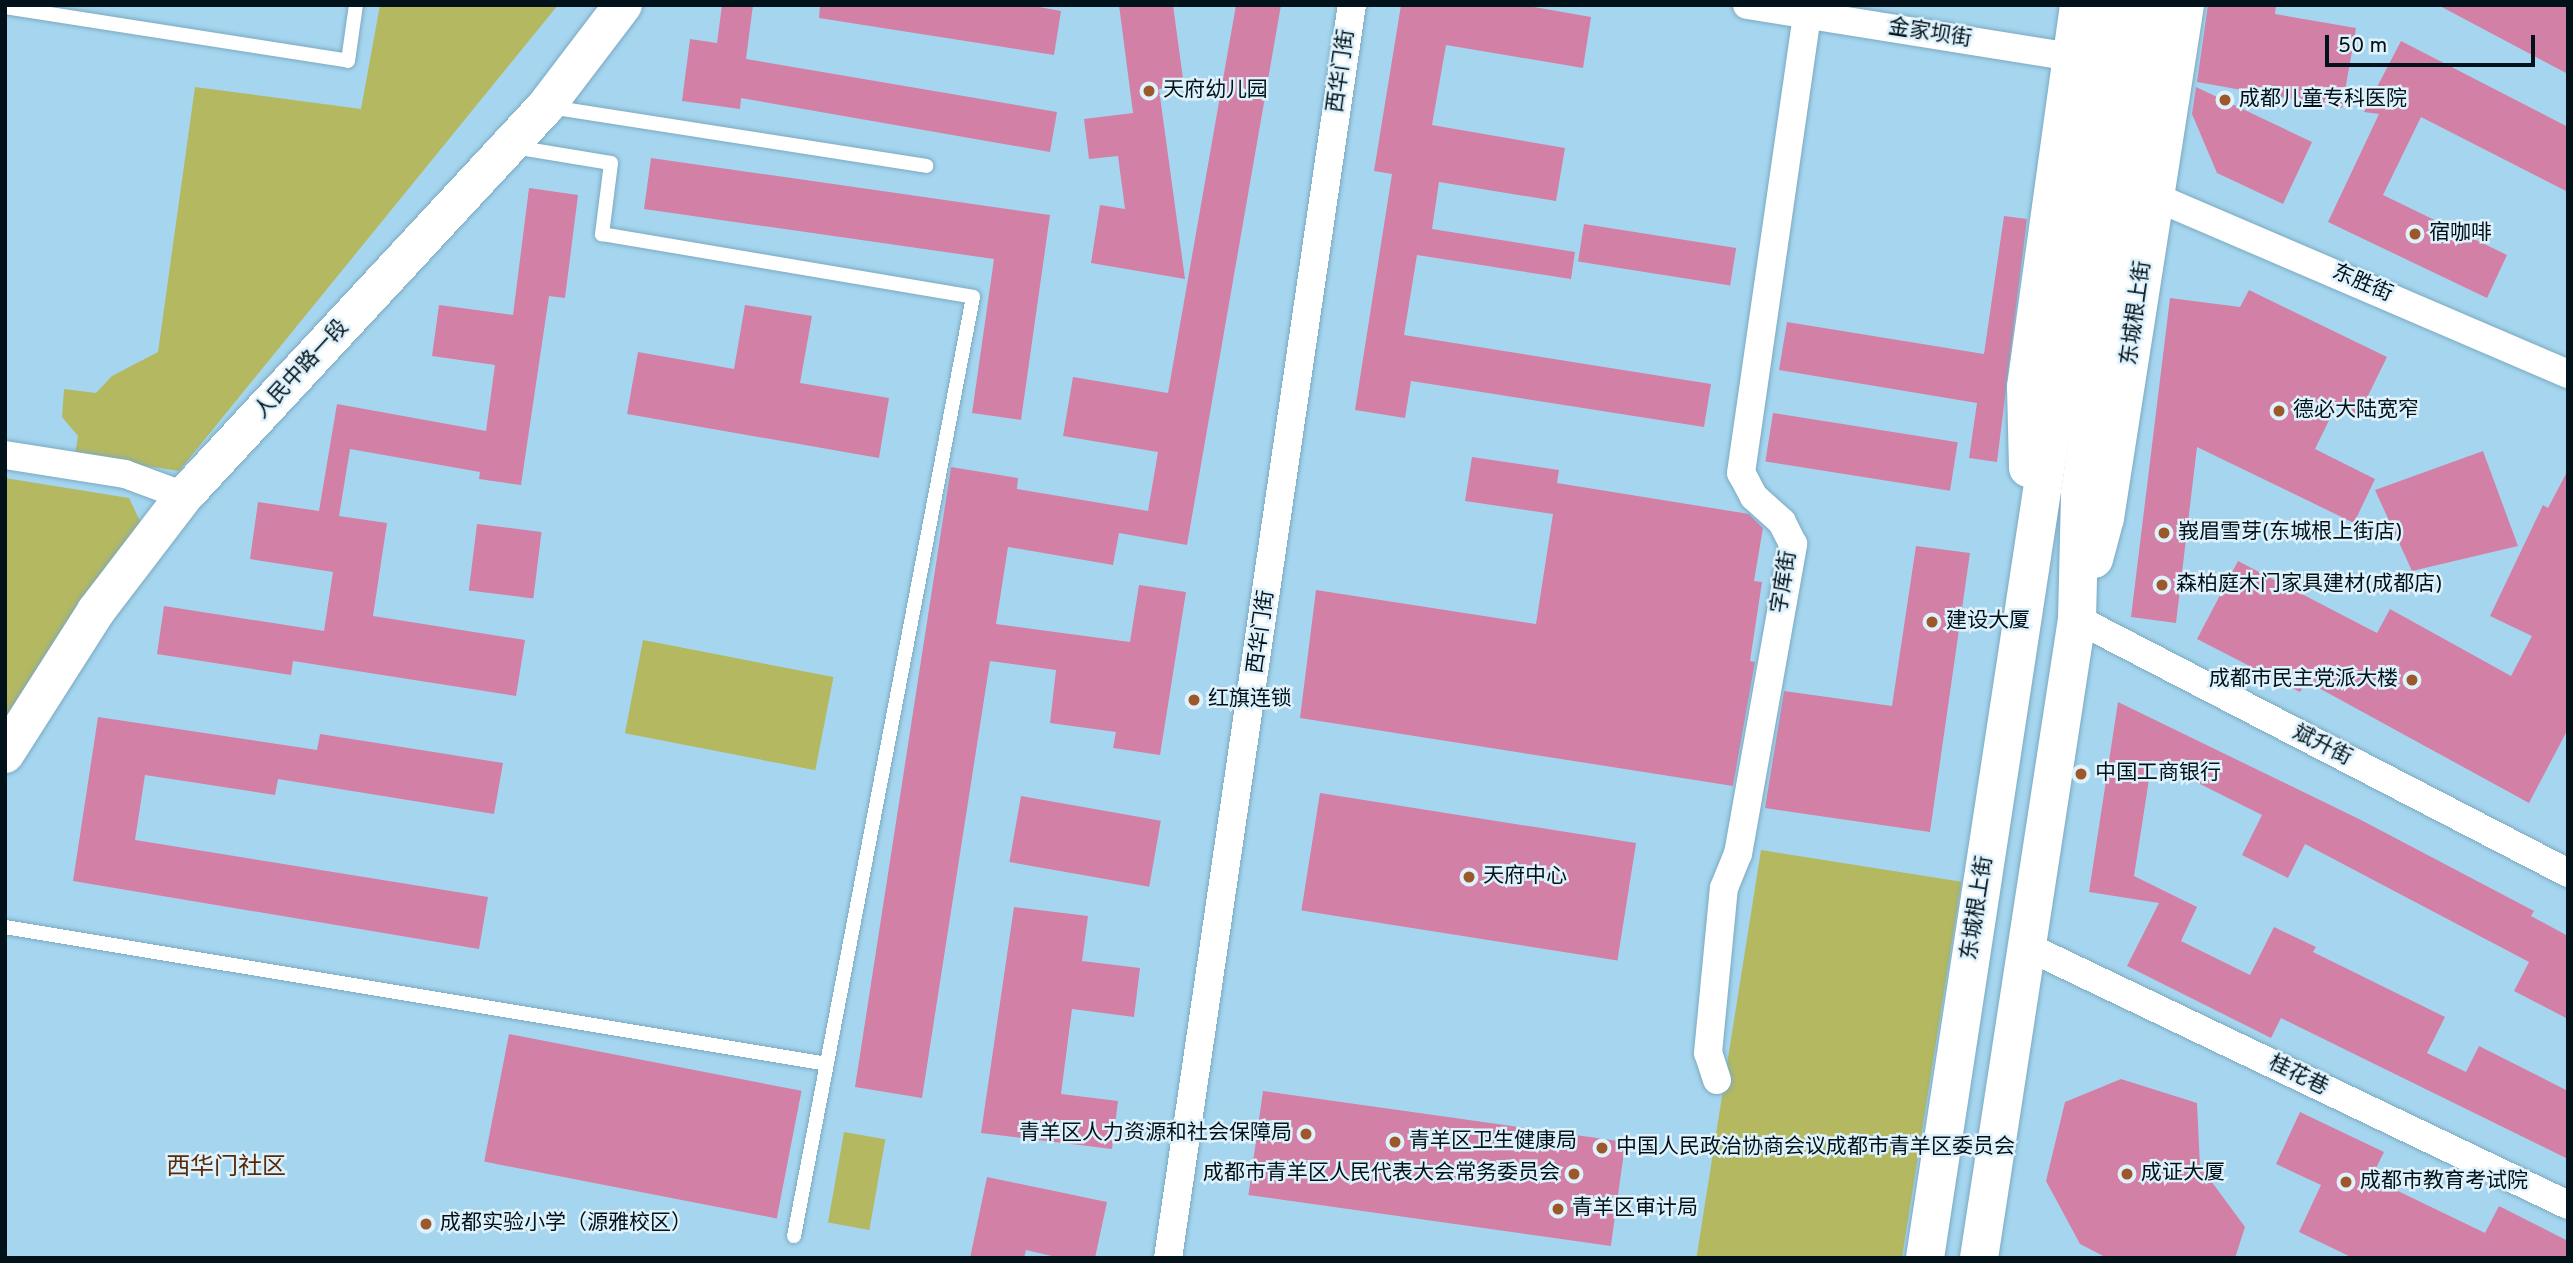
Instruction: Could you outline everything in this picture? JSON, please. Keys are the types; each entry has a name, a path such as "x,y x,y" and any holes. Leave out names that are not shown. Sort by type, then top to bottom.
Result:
{"main road":[{"name":"人民中路一段","path":"5,754 96,611 184,496 546,106 623,5"},
{"name":"东城根上街","path":"2030,558 2026,387 2079,5"},
{"name":"东城根上街","path":"1925,1258 2116,5"},
{"name":"东城根上街","path":"2077,619 2080,493 2150,5"},
{"name":"东城根上街","path":"1981,1257 2077,619 2105,517 2185,5"}],"street":[{"name":"西华门街","path":"1168,1258 1352,5"},
{"name":"金家坝街","path":"1747,5 2072,57"},
{"name":"字库街","path":"1717,1080 1708,1053 1724,888 1738,854 1793,544 1783,522 1754,497 1741,473 1807,15"},
{"name":"东胜街","path":"2155,197 2568,374"},
{"path":"5,455 125,474 184,496"},
{"name":"斌升街","path":"2077,619 2568,873"},
{"name":"桂花巷","path":"2028,947 2568,1205"}],"lane":[{"path":"5,7 348,61 356,5"},
{"path":"546,106 926,166"},
{"path":"509,146 611,163 602,234 973,298 794,1236"},
{"path":"5,927 827,1064"}],"green space":[{"path":"380,5 558,5 179,471 75,455 78,436 62,417 64,389 96,393 112,376 158,352 195,87 361,109"},
{"path":"5,478 129,498 141,523 5,721"},
{"path":"643,640 833,677 815,770 625,733"},
{"path":"1761,850 1962,882 1902,1258 1697,1257"},
{"path":"844,1132 885,1139 869,1230 828,1223"}],"building":[{"path":"722,5 753,5 746,59 1057,112 1050,152 741,98 740,109 682,101 690,39 717,43"},
{"path":"820,5 1028,5 1061,11 1054,55 819,18"},
{"path":"1119,5 1173,5 1184,86 1159,89 1185,279 1091,263 1100,205 1125,209 1118,156 1089,159 1084,119 1133,113"},
{"path":"1236,5 1281,5 1187,545 1119,533 1113,565 1008,547 996,624 1130,642 1139,585 1186,592 1160,755 1113,748 1116,732 1050,723 1056,670 990,661 922,1098 855,1087 951,467 1018,478 1017,489 1148,511 1158,452 1063,436 1073,377 1168,393"},
{"path":"1401,5 1522,5 1591,17 1583,68 1446,45 1432,125 1565,148 1556,201 1439,182 1432,229 1575,252 1571,279 1417,255 1404,335 1711,384 1704,427 1411,381 1405,418 1355,410 1392,174 1374,171"},
{"path":"2208,5 2276,5 2275,14 2356,28 2342,108 2197,82"},
{"path":"2438,5 2568,5 2568,74"},
{"path":"2401,41 2568,127 2568,192 2421,117 2383,195 2507,255 2487,298 2328,222 2379,114 2364,112"},
{"path":"2196,87 2312,142 2283,204 2217,173 2192,114"},
{"path":"651,158 1050,215 1021,420 972,413 994,259 644,209"},
{"path":"529,188 578,195 565,298 549,296 521,485 479,479 480,472 350,449 339,516 387,523 373,616 525,640 516,696 293,661 291,675 157,654 164,606 324,631 333,572 250,559 258,502 319,511 337,404 486,431 495,365 432,356 439,305 513,315"},
{"path":"2004,216 2027,219 1997,462 1969,458 1977,403 1779,370 1787,322 1984,354"},
{"path":"1584,224 1736,248 1730,286 1578,262"},
{"path":"2249,290 2387,357 2358,416 2336,406 2315,449 2375,479 2354,523 2197,447 2176,623 2131,617 2170,298 2240,307"},
{"path":"745,305 812,316 800,383 889,398 879,458 627,414 638,352 734,369"},
{"path":"1773,413 1958,442 1950,491 1765,461"},
{"path":"2483,451 2518,546 2412,571 2375,490"},
{"path":"1472,457 1559,470 1557,483 1749,514 1763,528 1754,581 1762,582 1750,661 1755,662 1733,786 1300,718 1316,590 1536,624 1553,514 1465,501"},
{"path":"2568,470 2568,729 2529,803 2306,681 2300,692 2197,639 2238,561 2377,633 2390,609 2511,676 2532,636 2490,616 2543,505 2548,508"},
{"path":"477,524 542,532 533,598 469,591"},
{"name":"建设大厦","path":"1916,546 1970,553 1930,832 1765,808 1784,691 1892,706"},
{"path":"2118,702 2361,820 2534,911 2531,916 2568,936 2568,1019 2514,991 2529,962 2305,844 2288,878 2242,855 2262,815 2152,760 2134,876 2197,907 2181,941 2250,975 2274,927 2316,947 2313,952 2445,1017 2427,1053 2466,1072 2479,1046 2568,1091 2568,1159 2281,1018 2271,1038 2127,966 2159,903 2089,892"},
{"path":"98,717 317,750 320,734 503,763 494,814 278,779 275,795 145,775 135,840 488,897 479,949 73,881"},
{"name":"天府中心","path":"1320,793 1636,843 1617,961 1301,911"},
{"path":"1021,796 1161,821 1149,887 1009,862"},
{"path":"1014,907 1088,916 1082,961 1140,968 1134,1017 1072,1009 1061,1094 1118,1101 1112,1149 981,1133"},
{"path":"509,1034 802,1091 777,1218 484,1162"},
{"name":"成证大厦","path":"2121,1079 2197,1103 2200,1166 2245,1227 2235,1258 2107,1258 2080,1244 2046,1181 2065,1102"},
{"path":"1263,1091 1625,1142 1611,1246 1248,1195"},
{"name":"成都市教育考试院","path":"2300,1112 2384,1152 2371,1178 2485,1233 2499,1206 2568,1241 2568,1258 2353,1258 2299,1232 2321,1185 2276,1164"},
{"path":"987,1177 1107,1202 1095,1258 1060,1258 1026,1250 1024,1258 970,1258"}],"place":[{"name":"天府幼儿园","path":"1149,91"},
{"name":"成都儿童专科医院","path":"2225,100"},
{"name":"宿咖啡","path":"2415,234"},
{"name":"德必大陆宽窄","path":"2279,411"},
{"name":"峩眉雪芽(东城根上街店)","path":"2164,533"},
{"name":"森柏庭木门家具建材(成都店)","path":"2162,585"},
{"name":"建设大厦","path":"1932,622"},
{"name":"成都市民主党派大楼","path":"2412,680"},
{"name":"红旗连锁","path":"1194,700"},
{"name":"中国工商银行","path":"2081,774"},
{"name":"天府中心","path":"1469,877"},
{"name":"青羊区人力资源和社会保障局","path":"1306,1134"},
{"name":"青羊区卫生健康局","path":"1395,1142"},
{"name":"中国人民政治协商会议成都市青羊区委员会","path":"1602,1148"},
{"name":"成都市青羊区人民代表大会常务委员会","path":"1574,1174"},
{"name":"成证大厦","path":"2127,1174"},
{"name":"成都市教育考试院","path":"2346,1182"},
{"name":"青羊区审计局","path":"1558,1209"},
{"name":"成都实验小学（源雅校区）","path":"426,1224"}],"district":[{"name":"西华门社区","path":"226,1169"}]}
